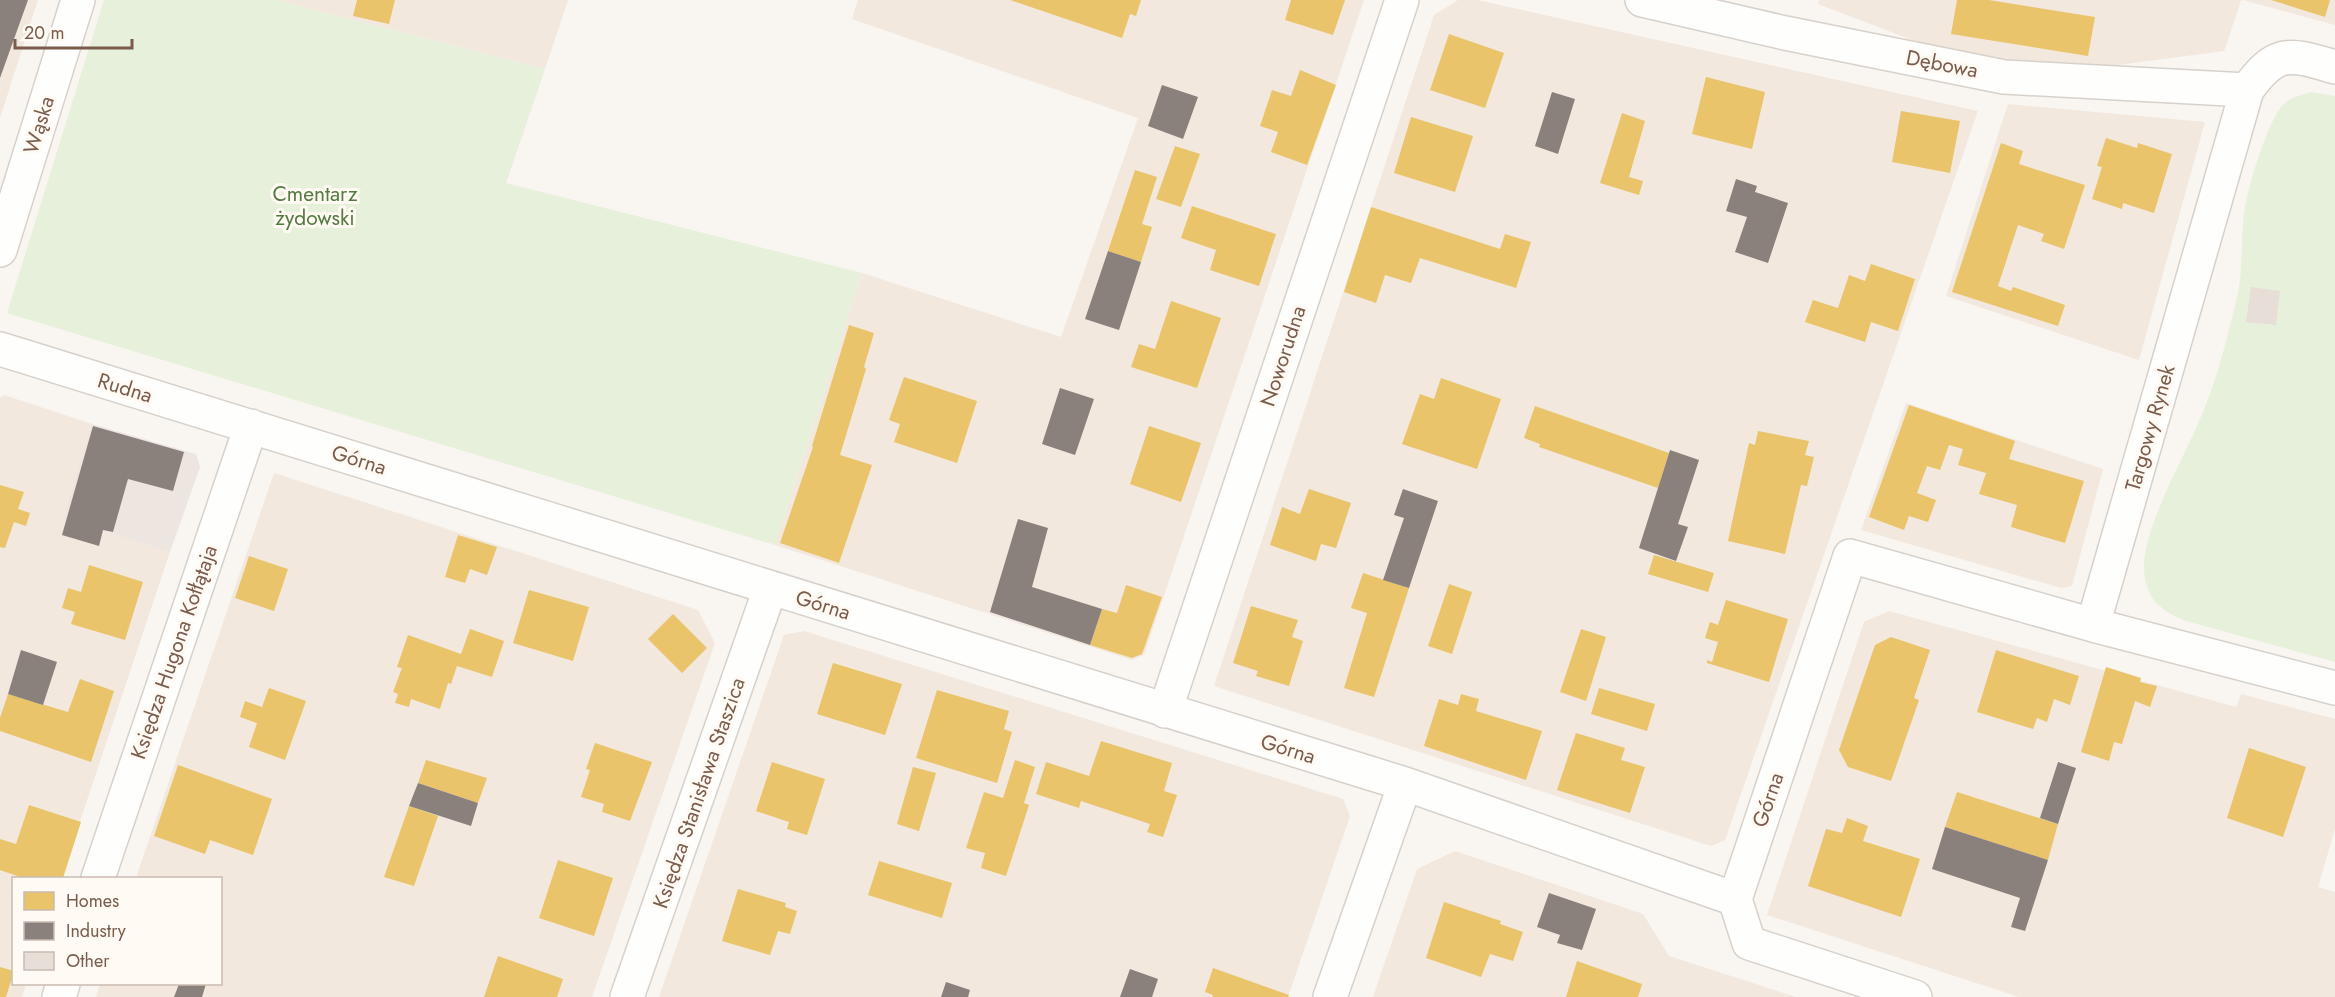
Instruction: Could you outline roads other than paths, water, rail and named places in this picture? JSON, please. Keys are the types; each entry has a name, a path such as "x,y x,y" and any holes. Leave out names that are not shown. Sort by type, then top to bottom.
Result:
{"street":[{"name":"Wąska","path":"0,250 78,0"},
{"name":"Noworudna","path":"1165,711 1402,0"},
{"name":"Dębowa","path":"1642,0 1785,33 2004,77 2247,90"},
{"name":"Targowy Rynek","path":"2093,625 2247,90 2261,70 2282,58 2302,58 2335,67"},
{"name":"Rudna","path":"0,349 250,426"},
{"name":"Górna","path":"250,426 1405,784 1735,899 1850,556 2093,625"},
{"name":"Księdza Hugona Kołłątaja","path":"99,877 250,426"},
{"name":"Księdza Stanisława Staszica","path":"627,997 770,589"},
{"path":"2093,625 2335,688"},
{"path":"1330,997 1405,784"},
{"path":"1735,899 1749,942 1916,997"}],"park label":[{"name":"Cmentarz żydowski","path":"315,206"}]}
